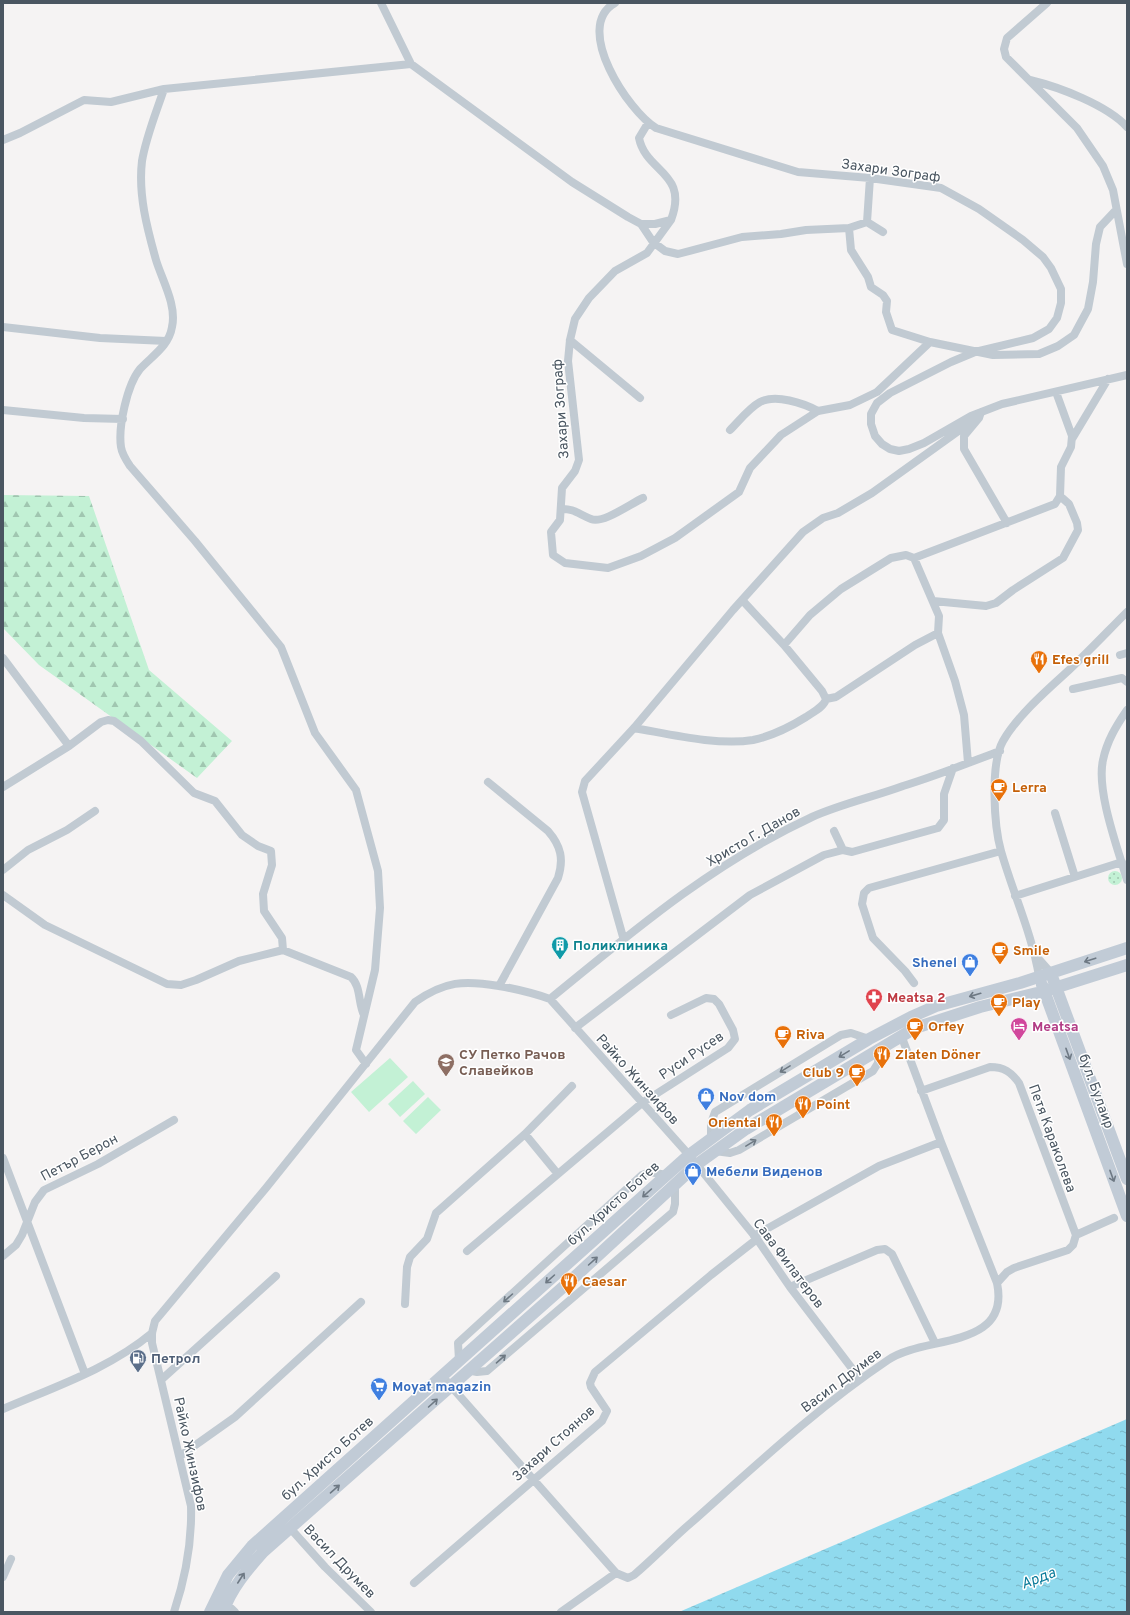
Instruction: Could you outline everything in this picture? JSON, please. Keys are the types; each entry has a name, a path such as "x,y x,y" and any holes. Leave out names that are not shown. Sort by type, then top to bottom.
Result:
{"main road":[{"name":"бул. Христо Ботев","path":"210,1612 228,1575 252,1546 666,1175 711,1137 750,1110 869,1039 911,1016 936,1006 1051,973 1127,948"},
{"name":"бул. Христо Ботев","path":"230,1611 226,1602 244,1573 263,1552 675,1186 696,1165 714,1151 746,1129 915,1028 980,1007 1050,989 1127,965"},
{"name":"бул. Булаир","path":"1051,973 1050,989 1127,1216"},
{"name":"бул. Булаир","path":"1039,976 1050,989 1127,1179"}],"street":[{"path":"381,3 411,64 572,182 641,224 654,242 665,251 678,254 742,236 780,234 806,230 849,228 867,222"},
{"name":"Захари Зограф","path":"615,3 610,6 604,14 599,37 600,48 608,66 636,111 648,123 656,128 683,138 798,172 870,178 941,188 979,209 1023,240 1043,257 1051,268 1058,280 1062,294 1060,312 1054,324 1033,338 975,352 920,377 890,393 877,403 871,414 871,424 875,436 882,444 890,449 899,451 909,449 924,443 971,416 1002,404 1127,375"},
{"path":"1047,3 1007,38 1004,49 1006,57 1077,128 1104,166 1111,184 1127,264"},
{"path":"3,140 20,133 84,100 111,102 164,89 411,64"},
{"path":"1030,80 1054,87 1087,100 1127,126"},
{"path":"164,89 146,144 141,183 148,230 172,307 172,327 166,341 131,382 120,436 124,457 281,647 315,734 356,790 375,857 380,888 380,908 375,970 356,1050 366,1064"},
{"path":"641,224 655,224 671,220 676,201 675,192 669,181 641,146 639,138 648,123"},
{"path":"867,222 870,178"},
{"path":"849,228 851,250 868,277 872,288 883,295 886,301 886,312 892,330 930,342 953,345 975,352 993,355 1040,354 1058,346 1074,335 1088,309 1093,282 1096,244 1100,227 1116,210"},
{"name":"Захари Зограф","path":"561,509 562,488 574,471 579,460 568,361 570,340 575,319 589,298 615,271 647,253 671,220"},
{"path":"867,222 883,232"},
{"path":"3,327 100,338 166,341"},
{"path":"570,340 640,398"},
{"path":"643,498 604,519 592,520 567,508 561,509 560,520 551,532 553,555 565,564 608,568 641,556 675,538 740,492 750,468 781,435 818,411 850,405 877,392 930,342"},
{"path":"1072,439 1108,379"},
{"path":"784,645 810,615 841,589 890,558 906,555 914,558 1048,508 1055,504 1060,496 1062,467 1071,447 1072,439 1070,428 1056,392"},
{"path":"730,430 756,405 766,400 777,399 804,404 818,411"},
{"path":"3,410 84,418 123,419"},
{"path":"981,412 979,418 964,436 964,450 1007,523"},
{"path":"623,937 582,792 585,781 634,728 733,610 743,601 803,532 813,524 847,508 872,493 964,427 971,416"},
{"path":"933,601 986,606 996,603 1013,590 1063,558 1078,530 1077,523 1069,504 1060,496"},
{"path":"914,558 939,616 938,633 956,681 964,715 968,763"},
{"path":"634,728 681,737 721,741 752,740 786,729 823,706 826,699 822,691 784,645 743,601"},
{"path":"1039,976 1036,956 1015,896 1001,851 996,828 996,773 1000,751 1003,741 1018,721 1045,692 1127,612"},
{"path":"826,699 836,697 915,645 938,633"},
{"path":"3,658 70,746"},
{"path":"1073,689 1122,678 1127,682"},
{"path":"1127,710 1109,739 1102,769 1108,812 1127,879"},
{"path":"3,787 70,746 101,722 108,720 114,721 141,741 194,793 215,801 242,835 258,846 271,851 272,865 263,894 264,911 282,938 283,950"},
{"name":"Христо Г. Данов","path":"550,999 623,937 742,853 841,805 903,786 1000,751"},
{"path":"575,1028 750,895 824,855 843,850 852,852 938,828 944,820 944,794 953,768"},
{"path":"488,782 548,831 556,840 560,851 562,866 558,878 498,986"},
{"path":"3,870 28,850 67,830 95,811"},
{"path":"1055,813 1075,877"},
{"path":"834,831 843,850"},
{"path":"914,983 905,971 873,938 862,904 864,892 869,888 1001,851"},
{"path":"1015,896 1122,862"},
{"path":"3,895 46,924 167,984 181,985 239,961 283,950 351,977 357,984 359,1005 364,1015"},
{"path":"1036,956 1051,973"},
{"path":"3,1409 85,1374 132,1350 152,1330 155,1321 266,1188 390,1032 415,1002 423,996 446,986 476,982 520,990 550,999"},
{"name":"Руси Русев","path":"642,1103 728,1048 735,1039 733,1030 726,1016 719,1004 714,999 706,998 671,1015"},
{"name":"Райко Жинзифов","path":"550,999 689,1155 696,1165"},
{"path":"711,1137 711,1123 715,1112 841,1035 851,1033 869,1039"},
{"name":"Васил Друмев","path":"616,1573 628,1578 634,1575 795,1432 860,1378 893,1356 905,1351 970,1335 988,1323 993,1317 998,1306 999,1295 997,1284 941,1142 902,1035"},
{"name":"Петя Караколева","path":"922,1091 990,1067 999,1067 1008,1071 1019,1082 1076,1235"},
{"path":"405,1304 407,1267 410,1257 427,1239 436,1213 525,1134 572,1086"},
{"path":"467,1251 557,1173 642,1103"},
{"name":"Петър Берон","path":"3,1256 16,1245 27,1225 38,1196 44,1190 98,1164 174,1120"},
{"path":"525,1134 557,1173"},
{"path":"755,1238 879,1166 941,1142"},
{"path":"4,1161 27,1225 85,1374"},
{"name":"Сава Филатеров","path":"696,1165 755,1238 790,1287 860,1378"},
{"path":"459,1360 458,1343 642,1175 650,1172 666,1175"},
{"path":"467,1370 478,1372 487,1371 673,1212 676,1204 675,1186"},
{"path":"997,1284 1007,1272 1014,1268 1068,1250 1073,1245 1076,1235 1114,1218"},
{"name":"Захари Стоянов","path":"414,1583 606,1416 607,1411 605,1406 591,1388 591,1377 755,1238"},
{"path":"790,1287 885,1248 892,1254 935,1343"},
{"path":"161,1380 276,1276"},
{"path":"180,1456 235,1417 361,1302"},
{"name":"Райко Жинзифов","path":"152,1330 152,1343 191,1506 192,1527 189,1549 174,1612"},
{"path":"442,1376 534,1478 616,1573 561,1612"},
{"name":"Васил Друмев","path":"290,1528 325,1567 371,1612"},
{"path":"3,1577 11,1559"}],"green space":[{"path":"3,495 89,496 149,670 232,741 197,778 39,665 3,628"},
{"path":"1112,871 1118,871 1122,875 1122,881 1118,885 1112,885 1108,881 1108,875"},
{"path":"390,1058 408,1077 369,1112 351,1092"},
{"path":"413,1081 425,1094 400,1117 388,1104"},
{"path":"428,1097 441,1110 416,1134 403,1121"}],"water":[{"name":"Арда","path":"1127,1419 1127,1612 679,1612"}],"place":[{"name":"Efes grill","path":"1039,674"},
{"name":"Lerra","path":"999,802"},
{"name":"Поликлиника","path":"560,960"},
{"name":"Smile","path":"1000,965"},
{"name":"Shenel","path":"970,977"},
{"name":"Meatsa 2","path":"874,1012"},
{"name":"Play","path":"999,1017"},
{"name":"Orfey","path":"915,1041"},
{"name":"Meatsa","path":"1019,1041"},
{"name":"Riva","path":"783,1049"},
{"name":"Zlaten Döner","path":"882,1069"},
{"name":"СУ Петко Рачов Славейков","path":"446,1077"},
{"name":"Club 9","path":"857,1087"},
{"name":"Nov dom","path":"706,1111"},
{"name":"Point","path":"803,1119"},
{"name":"Oriental","path":"774,1137"},
{"name":"Мебели Виденов","path":"693,1186"},
{"name":"Caesar","path":"569,1296"},
{"name":"Петрол","path":"138,1373"},
{"name":"Moyat magazin","path":"379,1401"}]}
